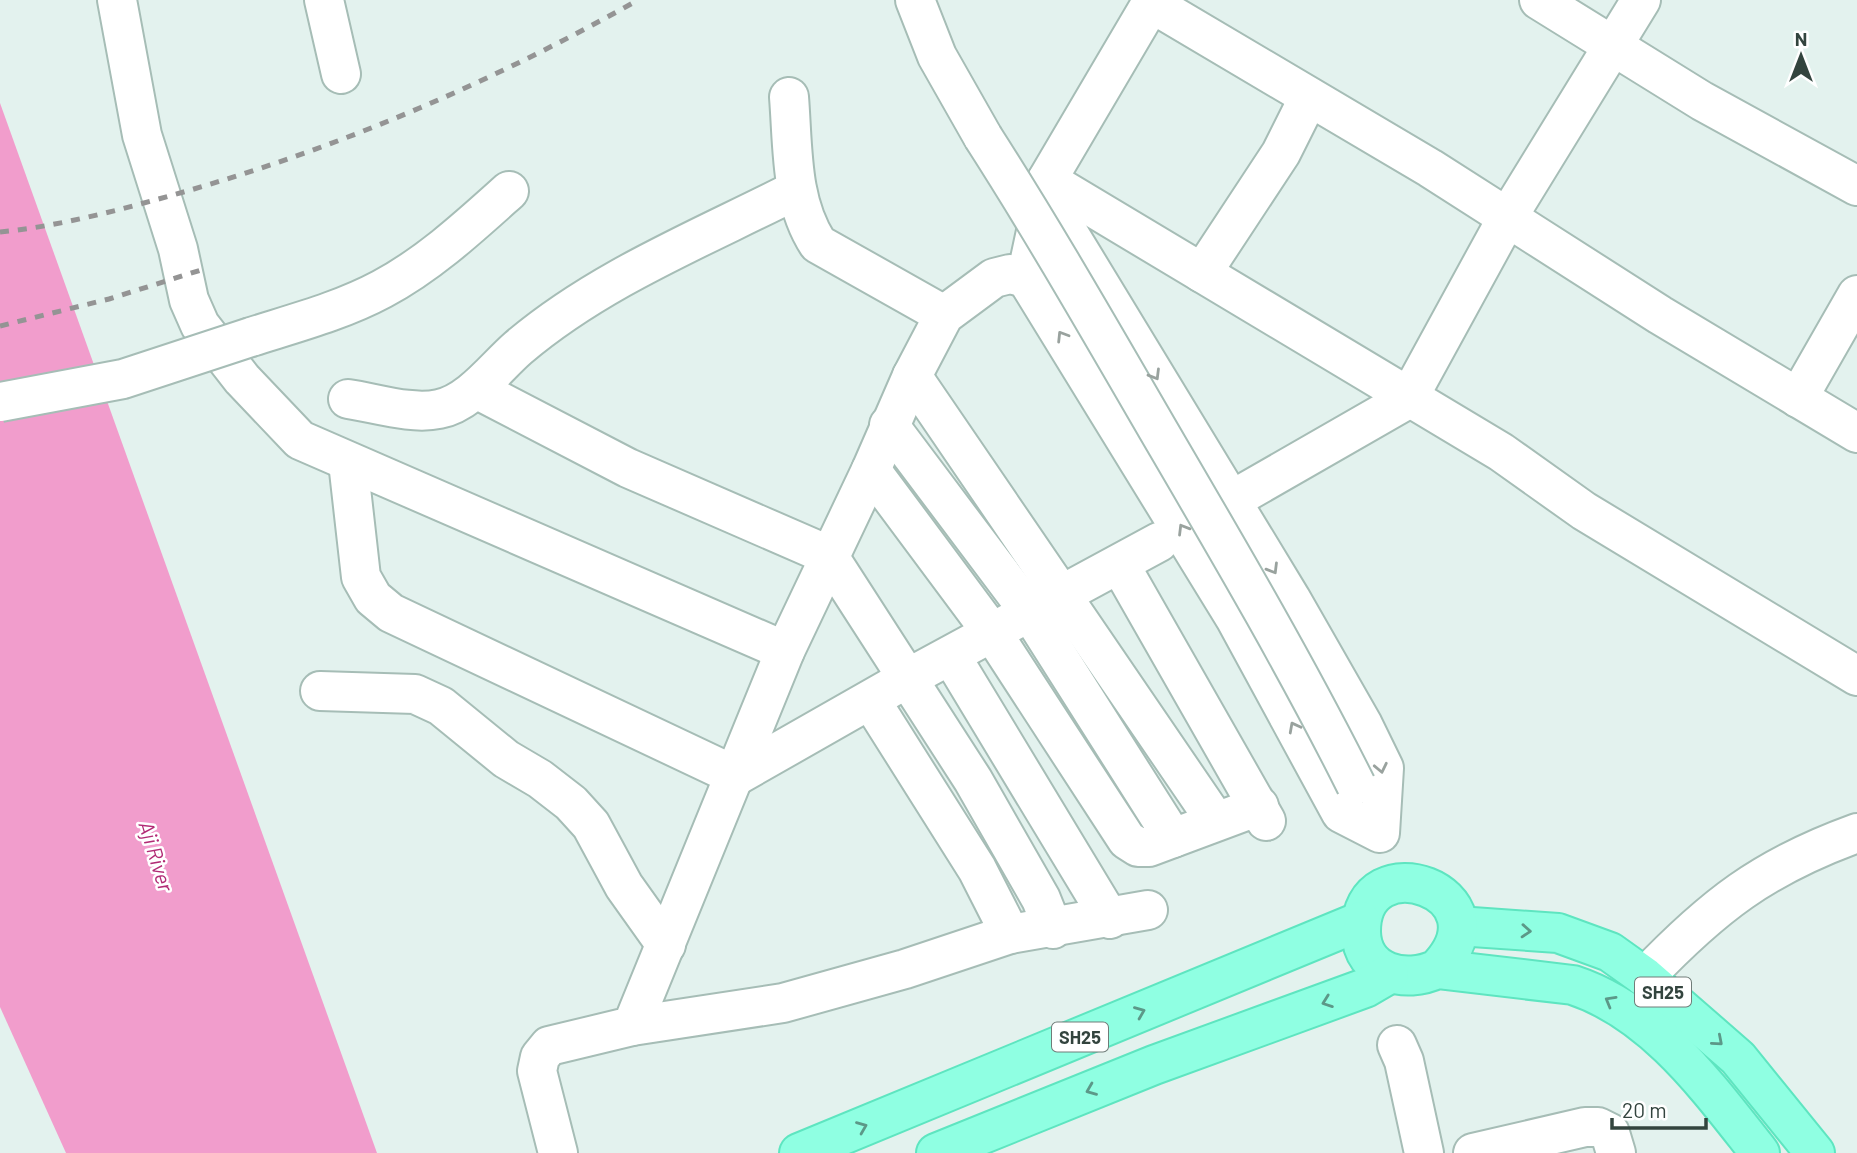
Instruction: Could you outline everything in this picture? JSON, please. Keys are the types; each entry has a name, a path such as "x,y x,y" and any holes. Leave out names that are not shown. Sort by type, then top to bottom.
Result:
{"main road":[{"path":"1437,970 1456,942 1458,926 1453,910 1444,896 1432,887 1403,882 1375,895 1361,921 1365,951 1375,964 1389,974 1413,977 1437,970 1573,985 1611,1001 1640,1021 1701,1079 1760,1153"},
{"name":"SH25","path":"799,1153 1361,921"},
{"name":"SH25","path":"1458,926 1572,936 1611,952 1645,977 1738,1058 1815,1153"},
{"path":"936,1153 1154,1065 1365,988 1389,974"}],"street":[{"path":"117,0 142,135 178,249 189,300 200,325 242,379 300,440 785,651"},
{"path":"324,0 341,74"},
{"path":"915,0 937,56 963,103 1035,218 1309,691 1403,882"},
{"path":"1539,0 1702,101 1857,186"},
{"path":"1231,500 1408,398 1507,218 1641,0"},
{"path":"1380,833 1341,813 1229,607 1026,278 1045,185 1152,1 1857,433"},
{"path":"789,97 796,190 805,223 818,244 944,315"},
{"path":"1202,273 1281,153 1309,97"},
{"path":"1045,185 1292,599 1384,768 1380,833"},
{"path":"1045,185 1202,273 1501,452 1584,511 1857,676"},
{"path":"348,399 417,410 439,410 475,389 566,310 796,190"},
{"path":"0,402 123,379 311,318 382,289 419,265 509,191"},
{"path":"632,1026 785,651 828,555 871,470 912,376 944,315 994,278 1010,274 1026,278"},
{"path":"1798,398 1857,295"},
{"path":"912,376 1047,604 1173,838"},
{"path":"475,389 628,468 828,555 973,780 1041,899 1053,929"},
{"path":"889,425 1047,604 1215,820"},
{"path":"348,463 361,577 373,597 391,612 736,776"},
{"path":"871,470 993,634 1127,840 1138,847 1149,847 1215,820 1262,814 1120,565"},
{"path":"736,776 908,678 1160,542"},
{"path":"951,656 1110,919"},
{"path":"320,691 415,694 441,706 578,810 591,825 643,917 666,944"},
{"path":"871,701 977,869 1010,934"},
{"path":"1645,977 1693,927 1755,879 1857,833"},
{"path":"558,1153 537,1071 540,1057 549,1046 632,1026 783,1003 905,969 1010,934 1053,929 1148,910"},
{"path":"1397,1045 1404,1061 1424,1153"},
{"path":"1473,1153 1585,1127 1598,1127 1610,1133 1616,1153"}],"water":[{"name":"Aji River","path":"0,103 377,1153 66,1153 0,1007"}],"railway":[{"path":"0,232 71,221 187,191 362,132 529,58 638,0"},
{"path":"0,326 109,299 201,270"}]}
